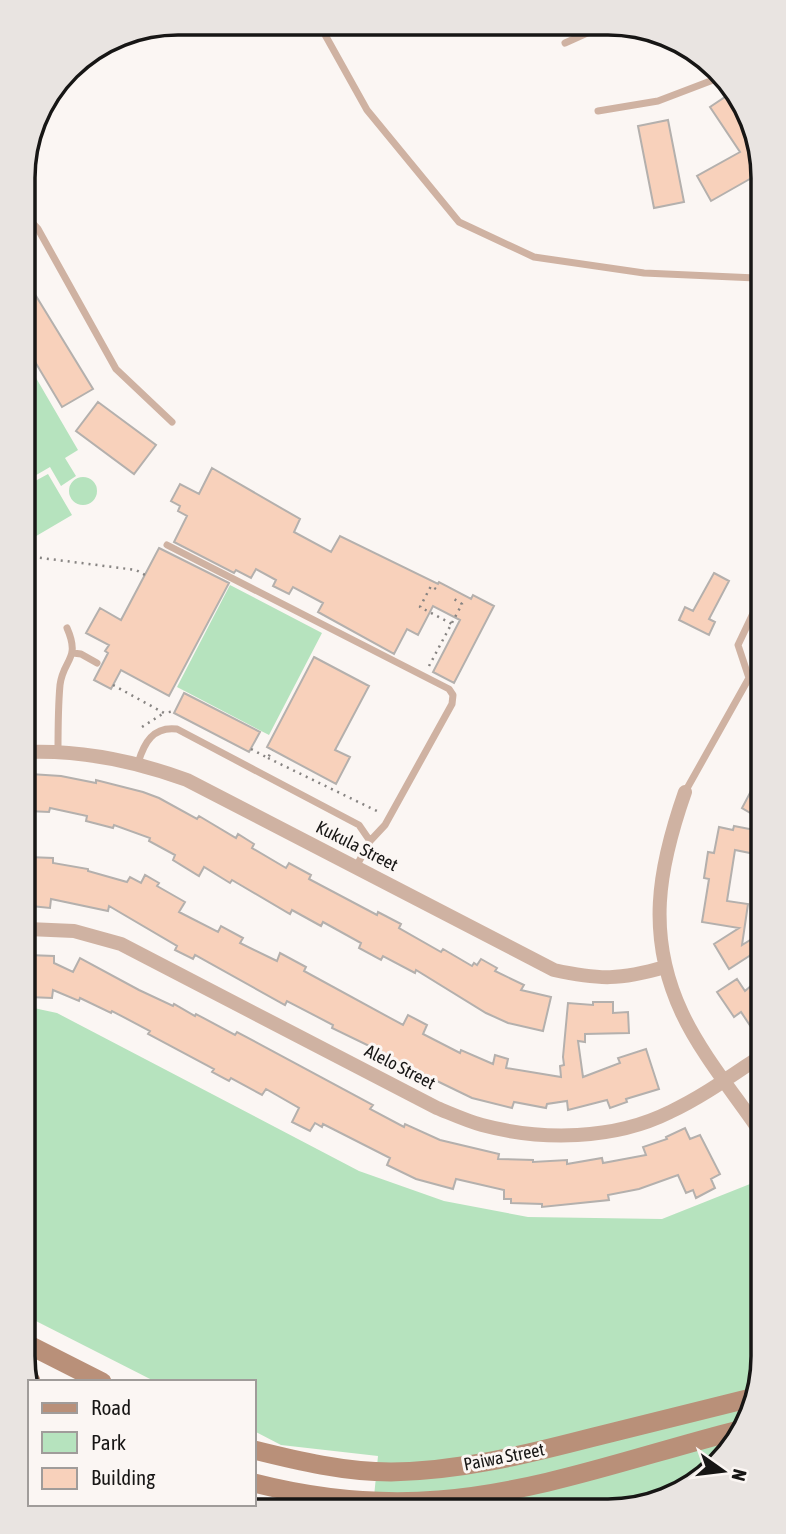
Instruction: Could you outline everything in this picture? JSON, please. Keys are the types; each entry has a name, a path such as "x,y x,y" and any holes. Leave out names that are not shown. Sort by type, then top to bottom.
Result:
{"street":[{"name":"Kukula Street","path":"35,752 93,754 138,763 187,780 554,970 605,979 666,967"},
{"path":"685,792 662,870 658,912 661,951 682,1014 751,1118"},
{"name":"Alelo Street","path":"35,929 74,931 121,944 427,1104 480,1125 499,1129 541,1135 573,1135 622,1128 668,1114 751,1063"},
{"path":"35,1348 98,1380"},
{"name":"Paiwa Street","path":"256,1451 288,1459 389,1472 441,1469 505,1460 744,1400"},
{"name":"Paiwa Street","path":"446,1499 537,1484 728,1433"},
{"path":"326,1465 348,1499"},
{"path":"356,1499 389,1472"},
{"name":"Paiwa Street","path":"256,1483 332,1499"}],"lane":[{"path":"325,35 367,110 458,222 534,257 644,273 751,278"},
{"path":"565,43 583,35"},
{"path":"598,111 658,101 712,81"},
{"path":"35,227 116,369 173,422"},
{"path":"167,545 449,689 453,695 452,704 385,825 370,841 356,867"},
{"path":"685,792 749,678 738,645 751,618"},
{"path":"58,751 60,682 73,653 67,628"},
{"path":"73,653 81,654 97,663"},
{"path":"138,763 153,734 167,728 177,729 359,825 370,841"}],"path":[{"path":"35,557 136,570 145,575"},
{"path":"436,589 431,586 420,607 452,624"},
{"path":"428,668 461,607 462,604 454,599"},
{"path":"461,607 466,609"},
{"path":"446,635 451,638"},
{"path":"113,685 164,713"},
{"path":"142,727 164,713 175,711"},
{"path":"251,749 380,814 386,804"},
{"path":"268,758 272,750"}],"green space":[{"path":"35,376 78,450 65,458 76,476 61,486 50,467 35,476"},
{"path":"48,474 72,515 35,537 35,481"},
{"path":"83,477 93,481 97,491 93,501 83,505 73,501 69,491 73,481"},
{"path":"230,585 322,633 269,735 177,687"},
{"path":"35,1008 57,1013 359,1171 444,1201 528,1217 662,1219 751,1184 751,1365 743,1402 726,1436 688,1436 688,1474 654,1491 608,1499 374,1499 378,1456 281,1445 256,1432 256,1380 152,1380 35,1321"}],"building":[{"path":"725,97 727,99 743,132 751,169 751,178 711,201 697,176 740,152 710,107"},
{"path":"668,120 684,202 654,208 638,126"},
{"path":"35,294 93,389 62,407 35,362"},
{"path":"98,402 156,445 134,474 76,431"},
{"path":"212,468 300,519 294,532 331,552 340,536 471,599 473,595 494,606 454,683 433,672 460,620 433,606 418,635 407,629 394,654 318,612 323,603 293,587 289,594 273,586 276,580 256,569 251,578 236,570 234,573 174,542 187,516 178,511 180,506 171,501 180,484 199,494"},
{"path":"159,548 229,583 169,696 121,670 111,689 94,680 108,653 105,651 109,645 86,633 100,608 121,620"},
{"path":"714,573 729,581 709,619 715,622 709,635 679,620 685,607 693,611"},
{"path":"314,657 369,686 335,750 350,757 336,784 267,747"},
{"path":"184,693 260,732 249,752 174,713"},
{"path":"35,774 96,783 96,780 159,798 197,819 199,816 236,838 238,834 254,844 252,848 286,868 289,863 311,875 309,879 377,915 378,912 401,924 399,928 441,952 443,949 472,966 474,963 477,965 481,959 497,968 495,971 524,985 521,990 551,997 543,1031 508,1023 486,1013 416,970 415,973 383,956 381,960 359,948 361,943 323,922 321,926 292,910 290,914 204,867 199,876 173,860 175,855 149,841 150,838 114,825 113,828 86,821 87,816 50,808 49,812 35,811"},
{"path":"751,791 751,813 742,808"},
{"path":"734,826 751,829 751,853 735,850 727,901 748,904 742,945 751,940 751,955 729,969 714,944 739,928 702,922 709,879 704,878 708,852 714,853 719,827 733,830"},
{"path":"35,857 53,858 53,863 88,869 127,882 130,877 141,883 145,875 159,883 157,886 185,902 179,912 218,932 221,926 243,938 240,943 277,961 280,953 306,967 304,971 403,1025 408,1015 427,1025 423,1034 460,1053 461,1050 493,1064 495,1055 508,1059 506,1068 561,1077 568,1003 593,1005 593,1002 613,1002 613,1013 628,1012 629,1033 585,1034 585,1042 578,1041 583,1077 620,1063 618,1058 646,1049 659,1089 626,1099 627,1102 610,1108 607,1100 568,1110 567,1101 547,1104 546,1108 514,1102 512,1108 472,1098 406,1066 405,1069 390,1061 392,1057 332,1028 333,1025 287,1001 285,1005 195,955 193,959 175,950 177,946 109,906 108,911 51,899 50,908 35,906"},
{"path":"35,955 54,956 54,963 73,972 80,958 139,990 195,1016 196,1014 235,1035 237,1032 373,1105 370,1109 404,1127 405,1124 440,1140 499,1154 498,1159 533,1162 567,1160 567,1164 602,1158 603,1163 646,1155 643,1147 667,1139 666,1137 685,1128 690,1139 700,1135 720,1174 711,1179 715,1188 696,1198 693,1190 686,1193 678,1175 639,1189 608,1195 609,1200 542,1207 542,1204 511,1203 511,1199 504,1199 504,1190 456,1179 453,1189 416,1179 387,1165 390,1158 323,1124 322,1127 315,1123 310,1131 292,1122 299,1108 266,1089 262,1095 231,1078 229,1081 212,1072 214,1069 148,1034 150,1031 112,1011 111,1013 80,998 79,1001 53,990 52,998 35,997"},
{"path":"737,979 745,991 751,986 751,1027 741,1012 734,1017 717,992"}]}
